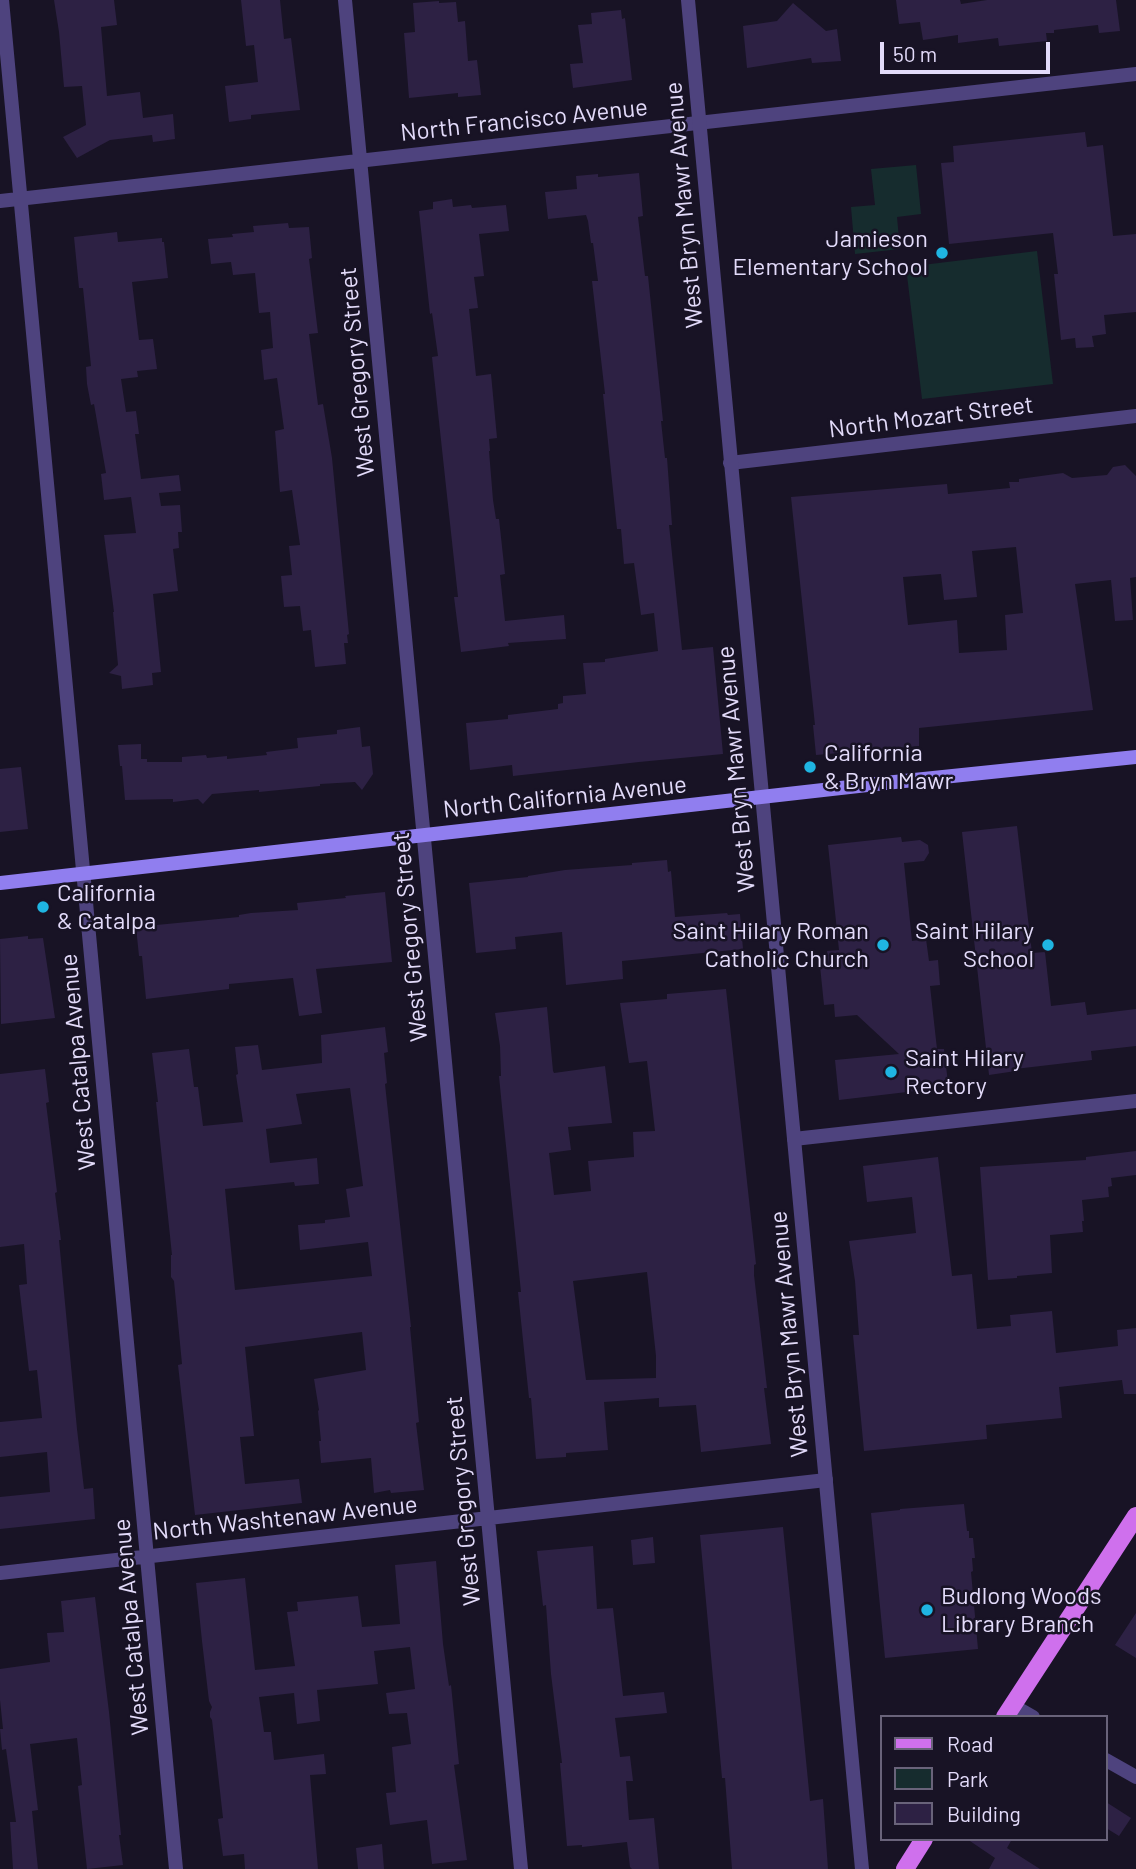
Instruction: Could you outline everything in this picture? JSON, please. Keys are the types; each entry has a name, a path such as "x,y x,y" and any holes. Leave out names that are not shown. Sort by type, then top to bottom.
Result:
{"main road":[{"name":"North California Avenue","path":"0,883 1136,757"},
{"path":"1009,1711 1136,1516"},
{"path":"905,1869 924,1841"}],"street":[{"name":"West Catalpa Avenue","path":"2,0 176,1869"},
{"name":"West Gregory Street","path":"345,0 521,1869"},
{"name":"West Bryn Mawr Avenue","path":"688,0 862,1869"},
{"name":"North Francisco Avenue","path":"0,201 1136,74"},
{"name":"North Mozart Street","path":"730,463 1136,416"},
{"path":"794,1139 1136,1101"},
{"name":"North Washtenaw Avenue","path":"0,1573 826,1480"},
{"path":"1108,1761 1136,1777"}],"green space":[{"path":"916,165 921,214 897,217 900,249 855,254 851,207 875,205 871,169"},
{"path":"1037,251 1053,384 922,399 906,267"}],"building":[{"path":"54,0 114,0 117,25 101,27 107,96 140,92 143,118 173,114 175,139 153,142 152,135 110,140 77,158 63,137 86,125 82,86 64,87"},
{"path":"241,0 280,0 284,39 291,38 300,110 251,115 251,119 229,122 225,86 258,82 254,45 246,46"},
{"path":"896,0 960,0 961,4 987,0 1116,0 1120,31 1099,33 1098,25 1054,30 1054,33 1046,33 1047,41 999,46 998,38 958,43 958,35 923,40 920,22 899,24"},
{"path":"456,2 458,22 465,21 468,61 477,60 481,95 458,97 458,93 409,98 404,33 415,32 413,3"},
{"path":"793,3 826,31 837,29 841,61 812,63 811,58 747,68 743,26 777,21"},
{"path":"621,10 622,19 625,18 632,80 573,88 570,64 583,63 578,25 592,24 591,13"},
{"path":"1085,132 1087,147 1103,145 1113,236 1136,234 1136,312 1104,315 1106,334 1092,336 1094,347 1076,348 1075,338 1061,340 1053,233 949,244 941,163 954,162 953,146"},
{"path":"639,173 643,216 638,217 645,276 648,276 661,421 667,458 672,525 669,525 682,650 713,647 723,754 513,776 512,765 470,770 466,723 508,719 508,715 558,709 558,704 563,703 563,696 586,694 583,663 605,662 605,659 658,651 654,613 641,615 634,563 624,564 621,529 617,529 592,281 598,281 588,221 586,215 548,219 545,192 577,189 576,176"},
{"path":"452,199 453,207 506,205 509,231 479,234 484,276 474,277 478,308 469,309 476,376 491,374 497,438 489,439 489,451 493,500 496,519 499,519 505,574 500,575 505,621 564,615 566,639 508,643 509,646 461,652 454,597 458,597 432,357 438,356 432,313 430,314 419,211 433,209 433,202"},
{"path":"288,223 289,228 309,227 312,258 309,259 318,333 309,334 318,405 323,404 332,458 349,634 348,643 344,643 346,664 315,667 311,630 303,631 300,606 284,607 281,576 292,575 289,546 300,545 292,490 280,492 275,431 284,429 277,378 264,380 261,350 273,348 270,312 259,313 255,273 233,275 231,262 211,264 208,239 254,232 253,226"},
{"path":"117,232 118,242 162,238 164,242 168,278 132,282 139,340 153,339 157,369 137,371 138,377 121,379 126,412 136,411 139,434 135,434 141,479 179,475 181,491 159,493 161,506 180,505 182,532 178,532 179,548 173,549 178,591 153,594 161,672 152,673 153,685 122,689 121,676 109,673 118,665 104,535 136,533 131,497 104,500 101,474 106,473 94,404 91,405 87,384 86,367 91,366 83,288 79,288 74,237"},
{"path":"1125,465 1136,476 1136,577 1130,578 1133,620 1115,621 1111,580 1075,584 1093,710 919,728 919,746 816,755 791,497 947,484 948,494 1010,488 1009,482 1019,482 1019,479 1063,473 1072,478 1107,475 1113,467","holes":["1016,547 1023,613 1005,615 1007,650 959,653 957,620 908,625 903,577 941,574 944,600 977,597 972,551"]},
{"path":"360,727 362,747 370,746 373,774 362,790 355,782 212,794 203,804 198,799 173,802 173,799 125,800 118,745 141,744 141,759 147,759 147,762 182,762 182,757 206,755 207,758 227,756 227,759 267,755 266,752 298,748 297,738 337,734 337,730"},
{"path":"21,767 28,829 0,832 0,769"},
{"path":"1017,826 1032,953 1045,952 1051,1006 1085,1002 1087,1015 1136,1009 1136,1046 1091,1051 1092,1060 1015,1069 1016,1071 989,1075 962,832"},
{"name":"Saint Hilary Roman Catholic Church","path":"901,837 902,842 920,840 928,845 929,853 924,861 904,863 912,941 926,939 929,961 938,960 940,985 930,986 937,1049 944,1049 948,1083 924,1086 924,1090 839,1100 835,1060 899,1054 857,1015 835,1017 834,1004 824,1005 820,966 829,965 827,951 839,950 828,845"},
{"path":"667,860 668,872 671,871 675,917 740,914 743,949 622,961 623,979 566,985 562,932 515,937 516,949 476,953 469,883"},
{"path":"385,892 392,962 316,969 322,1013 299,1016 293,978 229,984 229,989 146,999 136,927 298,910 297,903"},
{"path":"28,936 28,939 43,938 55,1018 1,1024 0,939"},
{"path":"726,989 756,1264 754,1275 771,1444 701,1452 696,1405 659,1407 659,1398 604,1402 608,1450 566,1453 566,1457 536,1459 518,1292 521,1292 495,1013 547,1007 554,1073 605,1066 612,1123 568,1127 571,1150 549,1153 554,1195 591,1191 588,1161 634,1157 633,1132 655,1131 647,1061 629,1063 620,1003 667,999 667,994","holes":["647,1272 656,1378 586,1380 573,1281"]},
{"path":"385,1027 388,1052 384,1053 385,1084 411,1327 419,1422 416,1423 424,1490 374,1493 371,1458 321,1463 319,1410 314,1379 366,1370 362,1332 245,1347 254,1436 240,1437 245,1484 299,1479 302,1503 195,1515 178,1365 182,1364 174,1281 171,1277 172,1255 152,1053 189,1049 203,1126 243,1122 235,1047 258,1045 262,1070 322,1063 321,1035","holes":["350,1088 363,1186 346,1189 350,1217 325,1220 325,1223 298,1225 300,1250 368,1242 372,1276 235,1290 225,1189 294,1182 295,1186 319,1184 317,1158 270,1163 266,1129 302,1124 296,1094"]},
{"path":"45,1069 77,1429 84,1489 93,1488 95,1519 0,1529 0,1497 50,1492 47,1452 0,1457 0,1422 42,1418 37,1370 29,1371 19,1285 27,1284 24,1244 0,1247 0,1074"},
{"path":"1136,1151 1136,1175 1111,1178 1109,1197 1082,1200 1083,1232 1050,1235 1052,1273 988,1280 980,1167 1086,1160 1086,1157"},
{"path":"938,1157 952,1276 972,1274 977,1329 1011,1326 1010,1315 1052,1311 1056,1353 1118,1346 1117,1330 1136,1328 1136,1394 1124,1394 1122,1380 1059,1387 1062,1418 986,1425 987,1439 864,1451 853,1335 859,1335 849,1241 916,1233 912,1197 867,1202 863,1166"},
{"name":"Budlong Woods Library Branch","path":"964,1504 967,1531 969,1538 973,1538 975,1558 972,1558 971,1572 978,1649 885,1658 871,1513"},
{"path":"783,1527 810,1801 823,1799 828,1869 732,1869 700,1535"},
{"path":"653,1537 655,1563 633,1565 631,1540"},
{"path":"593,1546 597,1609 613,1608 623,1696 664,1692 667,1713 615,1718 620,1757 630,1756 633,1781 626,1781 629,1820 654,1818 659,1869 632,1869 627,1842 567,1846 562,1763 546,1605 543,1606 537,1551"},
{"path":"436,1561 443,1644 449,1686 451,1685 459,1764 454,1765 467,1860 432,1864 427,1820 390,1825 386,1793 396,1792 392,1747 411,1744 407,1713 389,1714 386,1693 415,1689 410,1647 374,1651 378,1684 317,1690 320,1721 297,1724 294,1693 259,1697 264,1732 271,1732 274,1760 324,1754 326,1774 310,1775 318,1869 245,1869 244,1854 223,1856 218,1819 223,1818 196,1583 245,1578 255,1670 295,1666 287,1612 298,1611 297,1602 358,1596 362,1627 400,1624 395,1565"},
{"path":"95,1597 123,1865 87,1869 78,1786 82,1785 77,1738 30,1744 38,1810 32,1811 38,1869 13,1869 10,1822 16,1822 6,1749 2,1750 0,1669 50,1662 47,1633 64,1632 61,1601"},
{"path":"1136,1613 1136,1658 1115,1645"},
{"path":"1108,1803 1131,1818 1119,1836 1108,1829"},
{"path":"970,1841 1011,1841 1007,1848 1040,1869 989,1869 995,1858"},
{"path":"382,1844 384,1869 358,1869 356,1848"}],"place":[{"name":"Jamieson Elementary School","path":"942,253"},
{"name":"California & Bryn Mawr","path":"810,767"},
{"name":"California & Catalpa","path":"43,907"},
{"name":"Saint Hilary Roman Catholic Church","path":"883,945"},
{"name":"Saint Hilary School","path":"1048,945"},
{"name":"Saint Hilary Rectory","path":"891,1072"},
{"name":"Budlong Woods Library Branch","path":"927,1610"}]}
